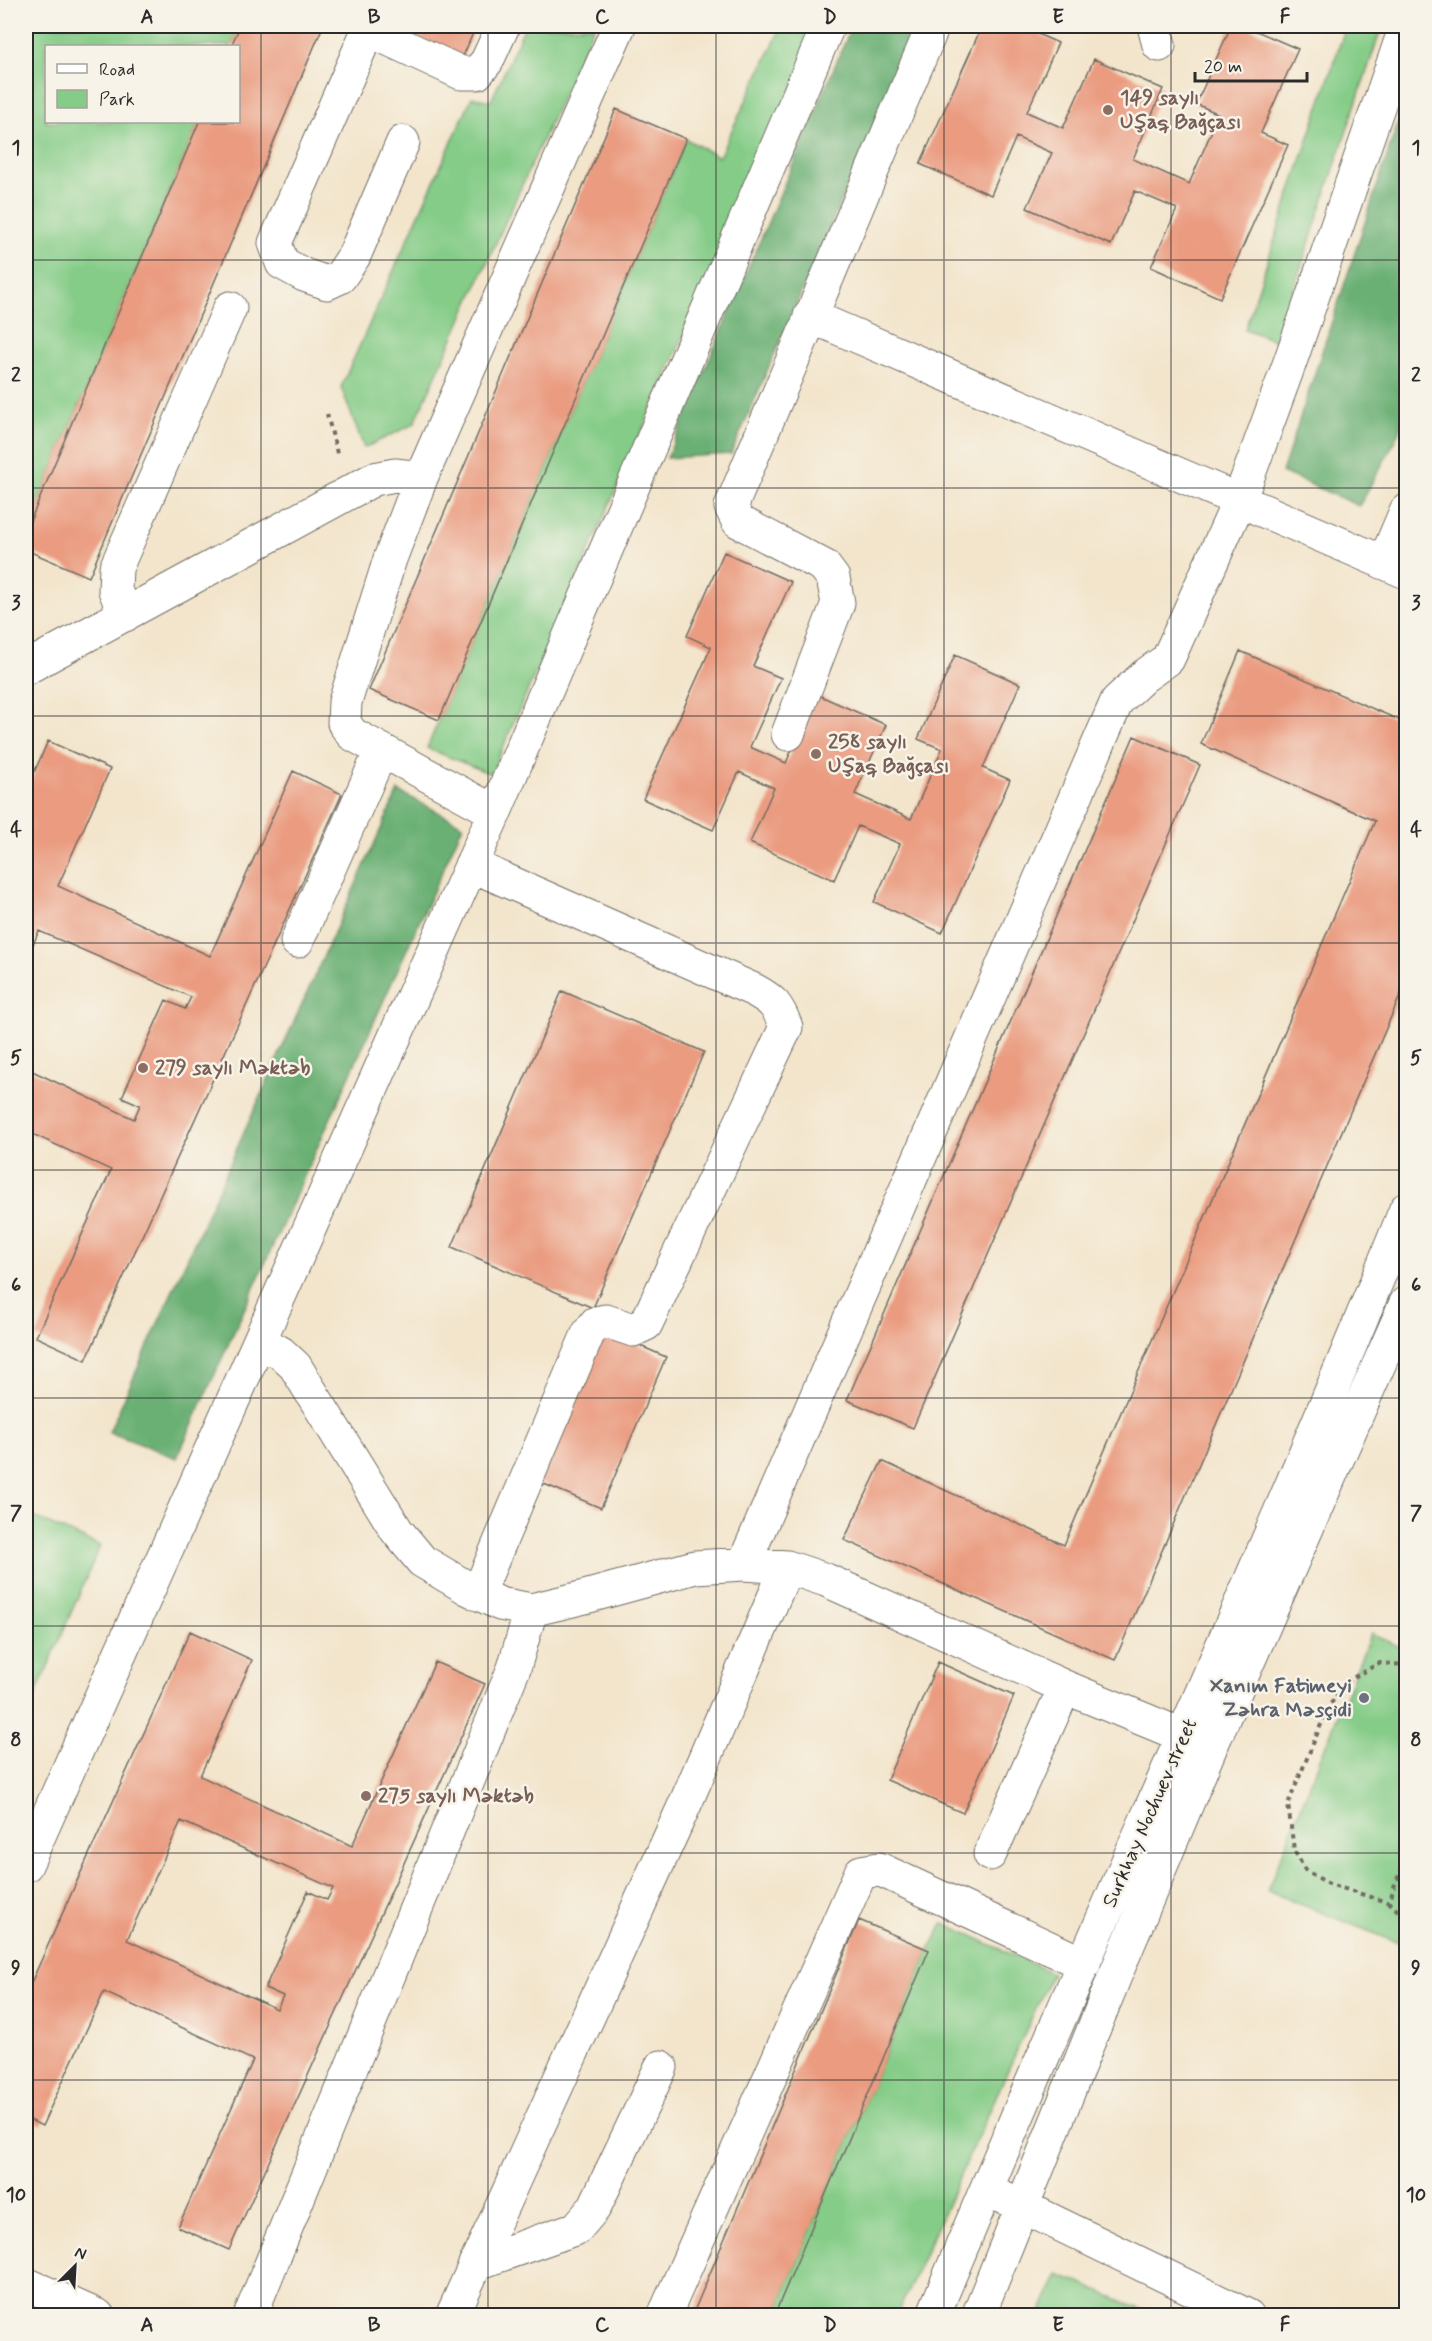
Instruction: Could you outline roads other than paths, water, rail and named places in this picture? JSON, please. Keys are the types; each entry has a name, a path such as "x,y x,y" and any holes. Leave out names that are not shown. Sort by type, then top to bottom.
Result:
{"street":[{"path":"403,142 354,256 340,277 327,284 282,263 275,243 369,28 461,73 477,73 487,61 502,26"},
{"path":"495,812 352,734 344,723 345,702 390,559 421,478 619,26"},
{"path":"26,1865 495,812 828,26"},
{"path":"788,734 838,603 832,578 824,566 738,521 731,507 933,26"},
{"path":"744,1564 1117,700 1143,676 1168,659 1239,501 1290,362 1406,26"},
{"path":"125,615 115,590 116,568 230,308"},
{"path":"810,316 1395,567 1407,511"},
{"path":"26,668 374,478 395,475 421,478"},
{"path":"297,941 381,750"},
{"path":"471,865 771,999 781,1014 786,1028 646,1324 633,1330 606,1321 596,1323 588,1334 478,1594"},
{"name":"Surkhay Nochuev street","path":"933,2316 985,2189 1184,1736 1407,1209"},
{"name":"Surkhay Nochuev street","path":"978,2316 1209,1751 1407,1302"},
{"path":"260,1341 281,1353 294,1366 397,1531 422,1561 478,1594 500,1604 531,1610 585,1598 695,1567 744,1564 787,1567 826,1580 1065,1687 1184,1736"},
{"path":"452,2316 686,1802 787,1567"},
{"path":"250,2316 514,1668 531,1610"},
{"path":"990,1854 1065,1687"},
{"path":"664,2316 861,1872 879,1869 1084,1964"},
{"path":"475,2264 577,2228 594,2208 661,2067"},
{"path":"985,2189 1248,2316"},
{"path":"26,2284 98,2316"}],"place":[{"name":"149 saylı Uşaq Bağçası","path":"1108,110"},
{"name":"258 saylı Uşaq Bağçası","path":"816,754"},
{"name":"279 saylı Məktəb","path":"143,1068"},
{"name":"Xanım Fatimeyi Zəhra Məsçidi","path":"1364,1698"},
{"name":"275 saylı Məktəb","path":"366,1796"}]}
